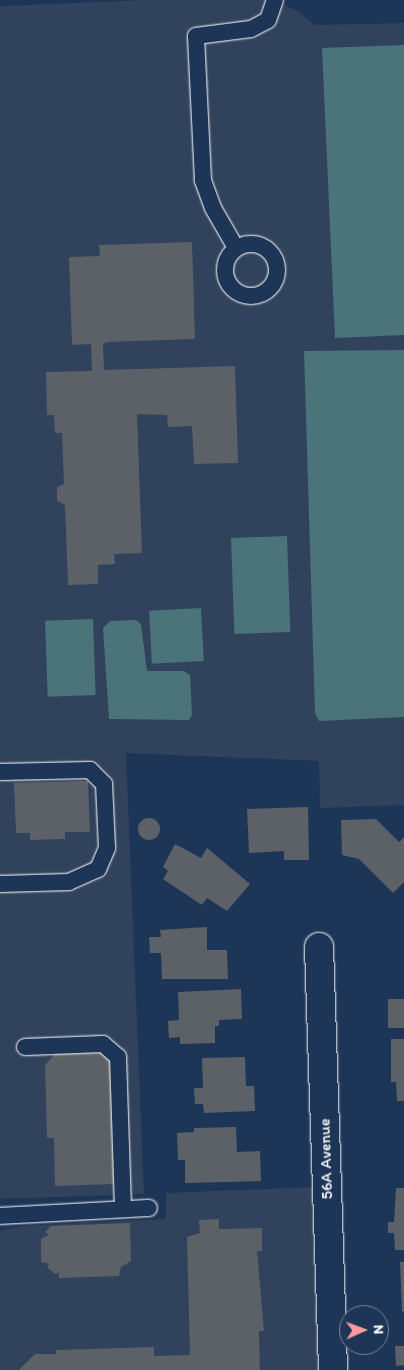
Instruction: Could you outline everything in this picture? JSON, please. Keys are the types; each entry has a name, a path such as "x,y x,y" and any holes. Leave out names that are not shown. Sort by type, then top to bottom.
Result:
{"street":[{"name":"56A Avenue","path":"319,947 333,1370"}],"lane":[{"path":"236,248 213,208 203,180 196,36 251,29 268,20 275,0"},
{"path":"0,772 90,770 104,784 107,848 98,869 69,882 0,884"},
{"path":"24,1046 103,1044 118,1057 123,1209"},
{"path":"0,1216 149,1208"}],"shaded area":[{"path":"144,0 271,0 298,11 315,25 404,23 404,805 320,808 319,761 126,753 144,1194 0,1199 0,6"},
{"path":"312,1187 318,1370 0,1370 0,1231 22,1226 166,1219 166,1193"}],"green space":[{"path":"404,45 404,335 335,338 322,48"},
{"path":"404,350 404,717 319,721 315,713 304,351"},
{"path":"287,536 290,632 234,634 231,538"},
{"path":"201,608 204,661 152,664 149,611"},
{"path":"93,619 96,695 48,697 45,621"},
{"path":"136,620 141,624 147,671 184,671 190,675 192,715 189,720 109,719 103,628 110,621"}],"building":[{"path":"192,242 195,339 107,342 103,344 104,370 235,366 238,463 194,464 192,426 168,427 167,415 137,414 142,553 114,554 115,564 98,565 98,584 68,585 65,505 57,501 57,487 64,484 62,433 55,433 54,415 47,415 46,372 92,371 91,344 72,345 69,257 100,256 99,245"},
{"path":"88,781 90,832 65,832 65,839 30,840 30,833 16,833 14,783"},
{"path":"308,807 309,860 284,860 284,851 249,853 247,809"},
{"path":"149,818 157,821 160,829 157,837 149,840 141,837 138,829 141,821"},
{"path":"376,819 399,842 404,837 404,882 393,893 359,859 342,855 341,820"},
{"path":"175,844 201,858 207,848 250,884 227,911 207,898 202,905 163,879 168,871 163,867"},
{"path":"207,927 207,950 227,950 228,979 162,979 161,953 150,953 149,937 161,937 160,930"},
{"path":"241,989 242,1019 219,1020 219,1026 215,1026 215,1043 180,1044 180,1037 169,1038 168,1021 179,1020 178,992"},
{"path":"388,999 404,999 404,1028 388,1028"},
{"path":"391,1039 404,1039 404,1101 397,1101 396,1082 391,1082"},
{"path":"102,1053 112,1063 115,1184 55,1186 54,1138 47,1138 45,1065 55,1054"},
{"path":"245,1057 246,1086 254,1086 255,1111 204,1113 203,1104 195,1104 194,1088 203,1088 202,1058"},
{"path":"236,1127 237,1152 260,1151 261,1181 185,1183 185,1160 178,1160 177,1133 194,1132 194,1128"},
{"path":"396,1188 404,1188 404,1250 395,1250 394,1233 388,1233 388,1222 394,1222"},
{"path":"219,1219 219,1229 262,1228 262,1251 257,1251 264,1331 259,1331 260,1370 19,1370 35,1354 56,1354 56,1350 154,1347 154,1356 190,1355 187,1237 200,1233 199,1220"},
{"path":"130,1223 131,1261 121,1267 119,1276 59,1278 59,1273 55,1274 47,1267 49,1264 41,1262 41,1239 49,1235 45,1232 51,1226"},
{"path":"400,1262 404,1262 404,1311 402,1312"},
{"path":"395,1346 404,1346 404,1365 396,1366"}]}
